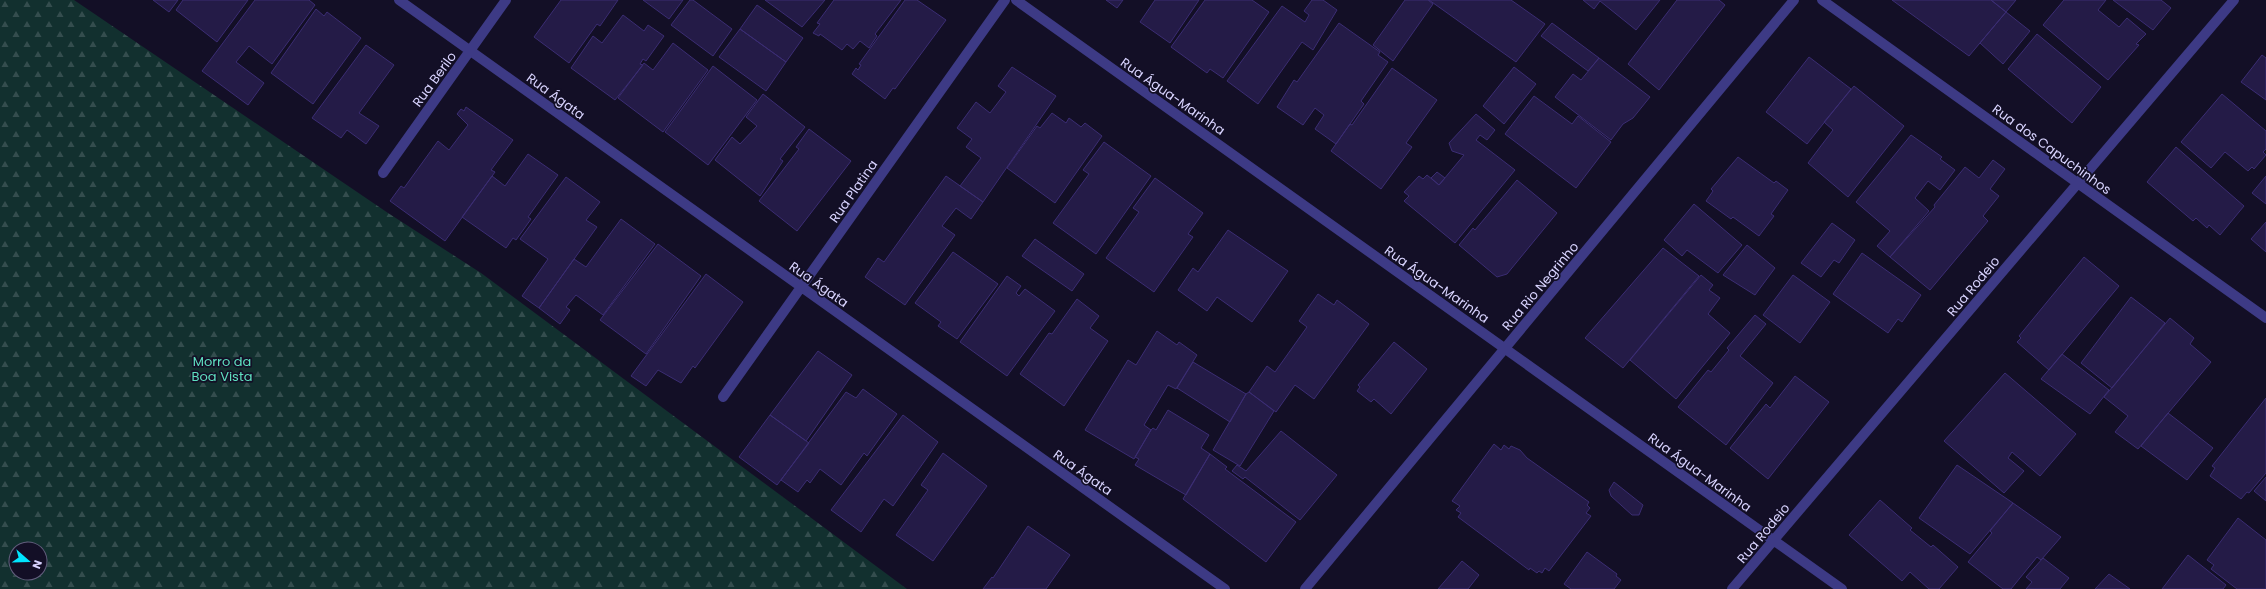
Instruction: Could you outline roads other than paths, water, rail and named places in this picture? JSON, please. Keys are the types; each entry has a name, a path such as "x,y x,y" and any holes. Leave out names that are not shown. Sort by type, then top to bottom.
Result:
{"street":[{"name":"Rua Ágata","path":"399,0 1225,589"},
{"name":"Rua Berilo","path":"383,173 506,0"},
{"name":"Rua Platina","path":"723,398 1005,0"},
{"name":"Rua Água-Marinha","path":"1016,0 1842,589"},
{"name":"Rua Rio Negrinho","path":"1305,589 1794,0"},
{"name":"Rua dos Capuchinhos","path":"1822,0 2266,318"},
{"name":"Rua Rodeio","path":"1732,589 2234,0"}],"park label":[{"name":"Morro da Boa Vista","path":"222,368"}]}
